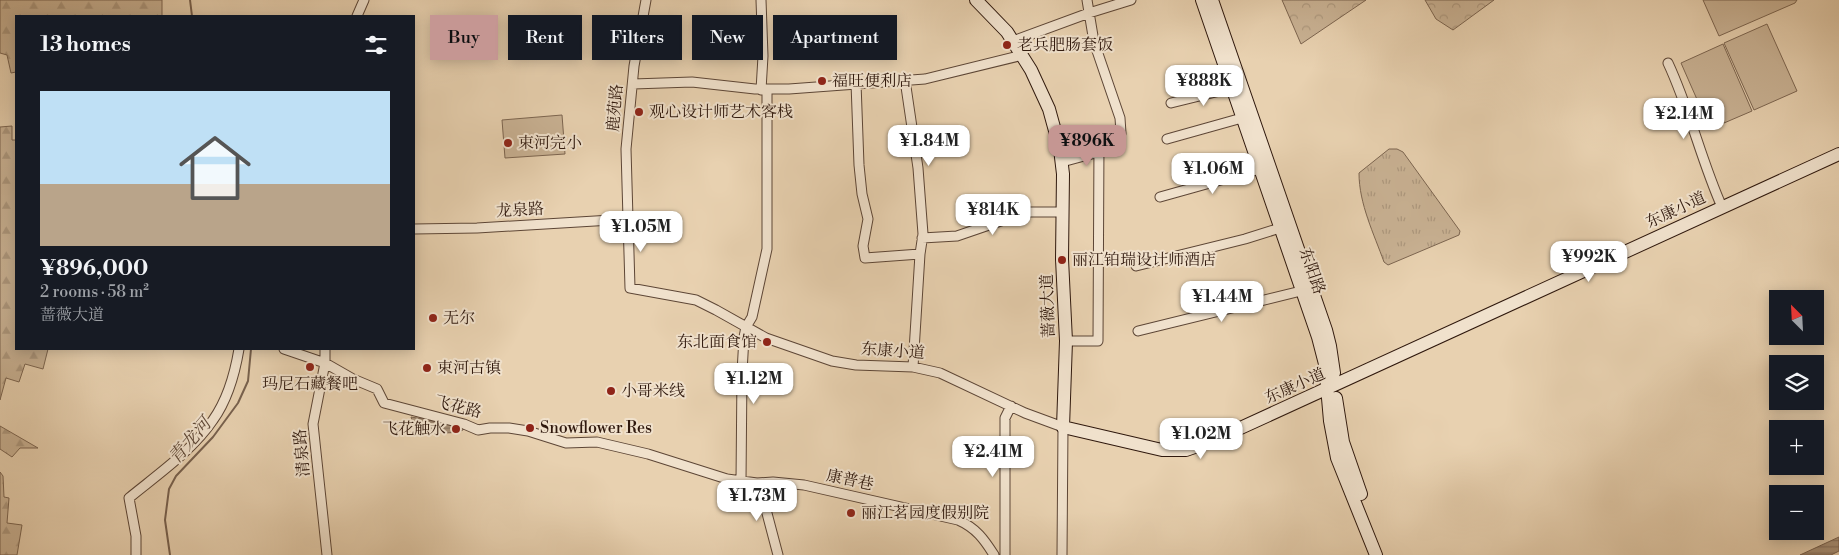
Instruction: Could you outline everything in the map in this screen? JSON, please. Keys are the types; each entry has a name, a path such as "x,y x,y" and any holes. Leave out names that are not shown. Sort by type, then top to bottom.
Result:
{"street":[{"path":"357,15 364,0"},
{"name":"鹿苑路","path":"630,288 626,149 632,84 646,0"},
{"path":"741,481 742,372 746,328 752,318 767,249 761,0"},
{"name":"蔷薇大道","path":"976,0 1013,41 1022,55 1039,85 1057,135 1062,162 1062,258 1066,341 1063,427"},
{"path":"1066,341 1098,341 1099,142 1121,133 1120,118 1094,42 1087,0"},
{"path":"1013,41 1088,12 1131,0"},
{"name":"东阳路","path":"1202,0 1322,350 1347,455 1384,555"},
{"name":"东阳路","path":"1212,0 1326,330 1332,354 1330,421 1338,458 1376,555"},
{"path":"632,84 692,82 764,90 905,80 925,78 1022,55"},
{"path":"1668,63 1681,91 1712,184 1722,207"},
{"path":"905,80 918,168 922,238 913,367"},
{"path":"856,83 859,165 862,194 868,219 863,246 865,258 920,254"},
{"path":"1171,103 1232,88"},
{"path":"1167,139 1242,118"},
{"path":"1062,162 1099,152"},
{"name":"东康小道","path":"630,288 696,300 746,328 782,345 832,361 856,365 913,367 932,370 1063,427 1162,450 1186,450 1212,441 1332,388 1839,154"},
{"path":"1160,196 1260,169"},
{"path":"922,238 957,236 1027,212 1063,212"},
{"name":"龙泉路","path":"415,228 477,228 628,219"},
{"path":"1136,266 1245,239 1280,228"},
{"path":"1138,331 1301,291"},
{"path":"136,555 136,536 129,498 171,463 207,428 219,411 235,374 239,350"},
{"name":"飞花路","path":"287,350 326,363 353,379 377,390 384,403 464,424 478,430 509,428 566,443 597,442"},
{"name":"清泉路","path":"325,350 326,363 313,424 327,555"},
{"path":"1005,555 1005,418 1011,406"},
{"path":"1062,555 1063,427"},
{"name":"康普巷","path":"597,442 648,454 727,479 759,483 773,482 804,485 958,520 970,525 979,532 994,555"},
{"path":"759,483 778,555"}],"green space":[{"path":"0,0 162,0 162,15 15,15 15,72 11,73 7,55 0,53"},
{"path":"1282,0 1366,0 1301,44"},
{"path":"1425,0 1494,0 1453,30 1436,19"},
{"path":"1703,0 1797,0 1795,3 1719,36"},
{"path":"1767,24 1797,91 1754,110 1724,43"},
{"path":"1723,44 1752,111 1710,129 1681,63"},
{"path":"562,115 565,154 505,158 502,120"},
{"path":"12,126 12,140 15,140 15,350 48,350 43,369 25,364 19,382 6,378 0,400 0,127"},
{"path":"1389,149 1397,149 1403,152 1460,231 1459,235 1388,265 1384,262 1368,219 1359,173"},
{"path":"0,426 38,448 20,448 12,457 0,449"},
{"path":"0,472 3,476 4,497 9,498 7,523 22,525 17,555 0,555"}],"shaded area":[{"path":"411,417 465,426 463,430 457,432 434,432 419,427"},
{"path":"1839,537 1839,551 1831,555 1800,555"}],"waterway":[{"name":"青龙河","path":"190,0 192,15"},
{"name":"青龙河","path":"170,555 165,520 169,489 176,476 213,437 238,403 248,381 251,350"}],"place":[{"name":"老兵肥肠套饭","path":"1007,45"},
{"name":"福旺便利店","path":"822,81"},
{"name":"观心设计师艺术客栈","path":"639,112"},
{"name":"束河完小","path":"508,143"},
{"name":"丽江铂瑞设计师酒店","path":"1062,260"},
{"name":"无尔","path":"433,318"},
{"name":"东北面食馆","path":"767,342"},
{"name":"玛尼石藏餐吧","path":"310,367"},
{"name":"束河古镇","path":"427,368"},
{"name":"小哥米线","path":"611,391"},
{"name":"Snowflower Res","path":"530,428"},
{"name":"飞花触水","path":"456,429"},
{"name":"丽江茗园度假别院","path":"851,513"}]}
